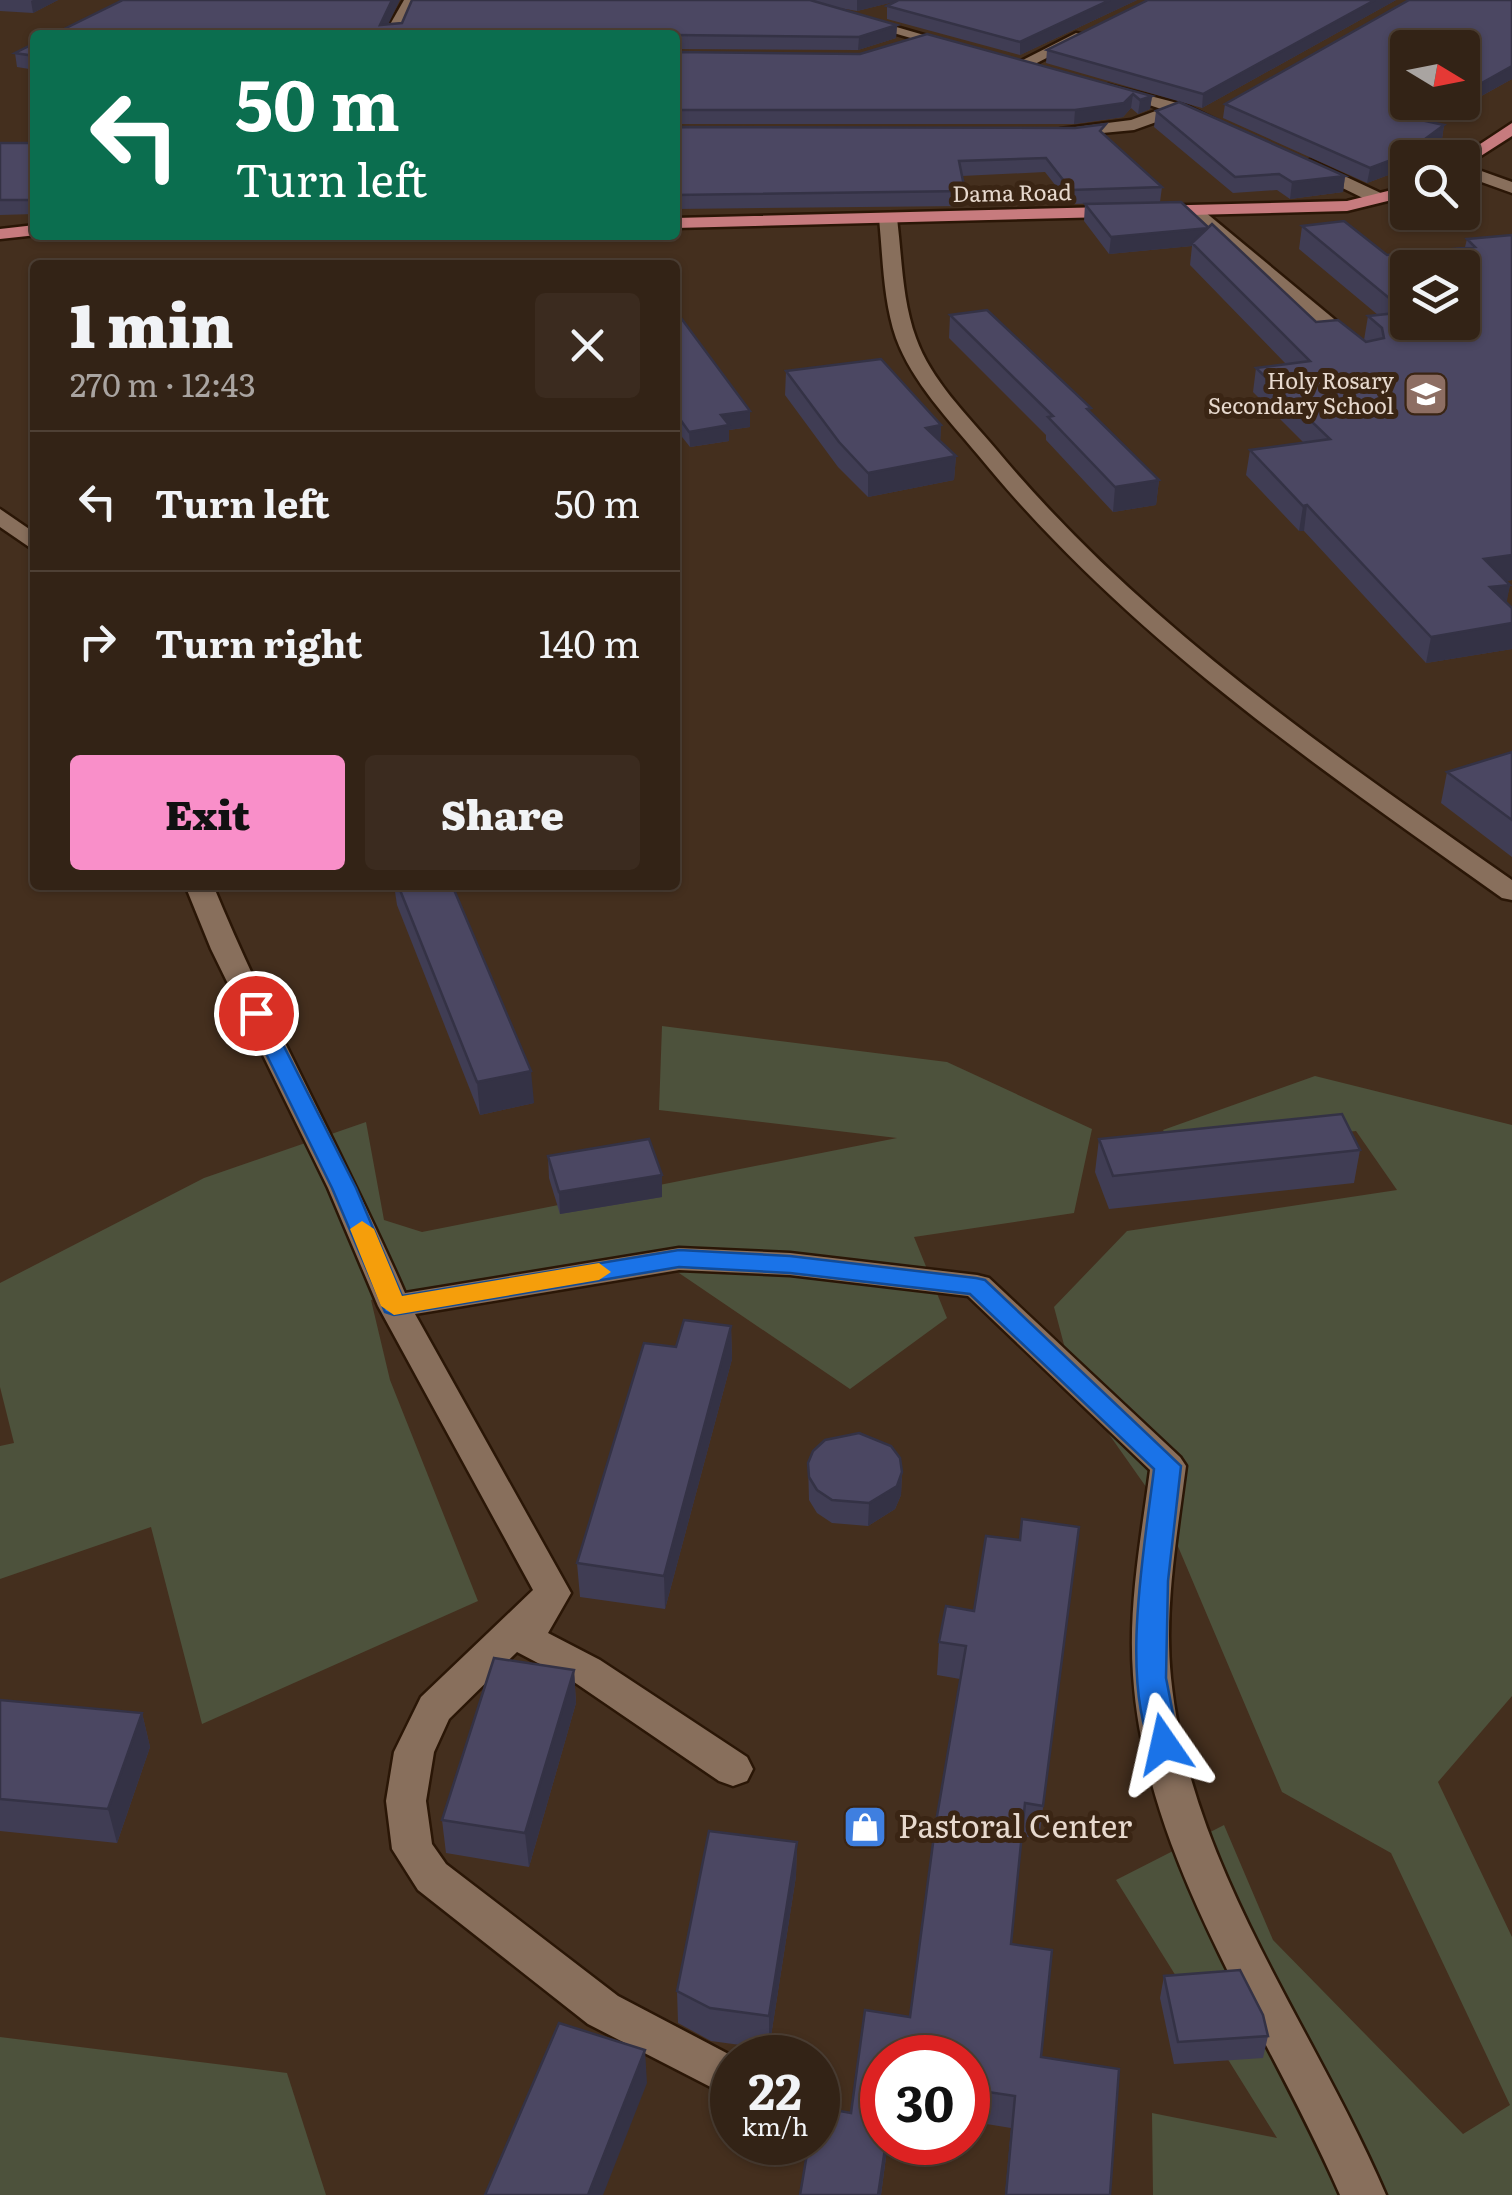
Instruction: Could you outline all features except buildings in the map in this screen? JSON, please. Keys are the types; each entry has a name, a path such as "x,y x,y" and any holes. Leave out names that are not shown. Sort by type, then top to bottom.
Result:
{"highway":[{"path":"1480,152 1512,128"},
{"name":"Dama Road","path":"680,223 1199,212 1347,206 1390,196"},
{"path":"0,234 30,231"}],"street":[{"path":"395,30 412,0"},
{"path":"786,0 971,50"},
{"path":"861,21 894,7"},
{"path":"1025,63 1102,27"},
{"path":"890,51 926,38"},
{"path":"1006,58 1054,71"},
{"path":"1101,84 1213,118"},
{"path":"1055,132 1104,131 1180,108"},
{"path":"1298,160 1378,199"},
{"path":"1480,174 1512,188"},
{"path":"1199,212 1369,358"},
{"path":"888,218 898,307 906,340 929,378 1007,481 1149,622 1284,733 1512,892"},
{"path":"0,516 30,540"},
{"path":"201,890 225,949 344,1188 394,1306 553,1593"},
{"path":"394,1306 679,1258 790,1264 976,1286 1168,1466 1154,1581 1152,1678 1171,1778 1214,1897 1312,2083 1363,2195"},
{"path":"553,1593 525,1640 586,1672 733,1769"},
{"path":"553,1593 435,1708 414,1752 406,1801 412,1848 432,1877 603,2010 710,2066"}],"green space":[{"path":"662,1026 947,1062 1092,1129 1074,1213 914,1237 947,1318 850,1389 651,1254 371,1300 390,1380 478,1601 202,1724 151,1527 0,1579 0,1446 14,1443 0,1387 0,1283 204,1178 366,1122 384,1220 422,1232 897,1138 659,1110"},
{"path":"1315,1076 1512,1125 1512,1696 1438,1782 1512,1937 1512,2195 1153,2195 1152,2113 1277,2138 1116,1880 1224,1825 1273,1940 1463,2134 1510,2105 1391,1853 1282,1792 1163,1511 1075,1386 1054,1307 1127,1231 1397,1190 1356,1131 1175,1150 1163,1130"},
{"path":"0,2037 287,2073 326,2195 0,2195"}],"slow traffic":[{"path":"362,1229 394,1306 599,1272"}],"place":[{"name":"Holy Rosary Secondary School","path":"1426,394"},
{"name":"Pastoral Center","path":"865,1827"}],"route":[{"path":"256,1013 344,1188 394,1306 679,1258 790,1264 976,1286 1168,1466 1154,1581 1152,1678 1164,1744"}]}
